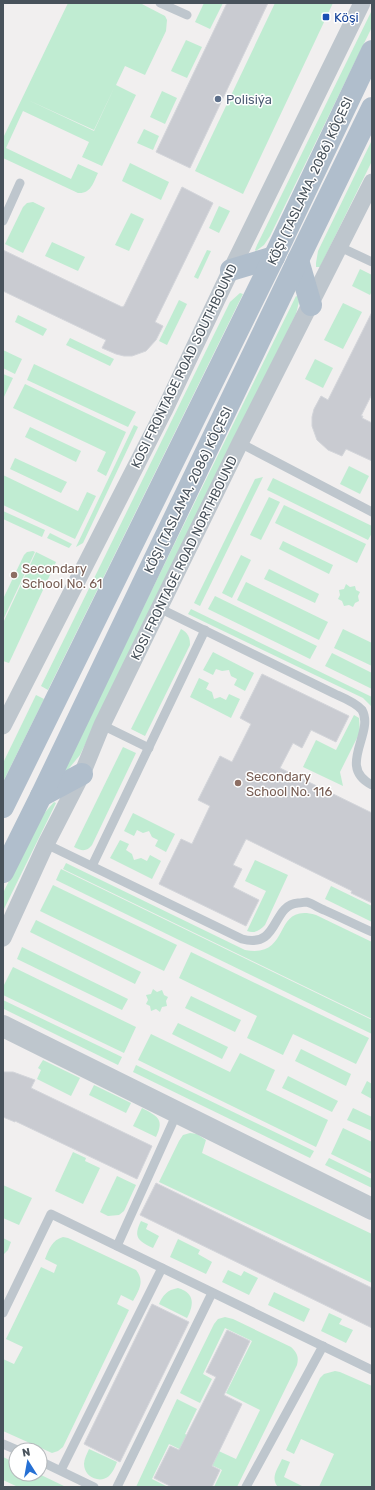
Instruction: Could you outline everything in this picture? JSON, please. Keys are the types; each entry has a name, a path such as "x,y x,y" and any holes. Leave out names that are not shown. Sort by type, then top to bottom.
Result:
{"main road":[{"name":"KÖŞI (TASLAMA, 2086) KÖÇESI","path":"3,807 274,257 372,51"},
{"name":"KÖŞI (TASLAMA, 2086) KÖÇESI","path":"3,872 372,108"},
{"path":"231,270 274,257"},
{"path":"298,260 311,305"},
{"path":"41,796 82,774"}],"street":[{"name":"KOSI FRONTAGE ROAD SOUTHBOUND","path":"3,726 164,411 231,270 362,3"},
{"name":"KOSI FRONTAGE ROAD NORTHBOUND","path":"3,938 46,844 82,774 102,725 159,608 240,443 372,182"},
{"path":"3,1026 372,1209"}],"lane":[{"path":"160,3 187,16"},
{"path":"3,221 20,183"},
{"path":"340,247 372,262"},
{"path":"240,443 372,512"},
{"path":"159,608 342,697 363,710 367,718 369,728 368,736 358,760 359,770 362,778 372,785"},
{"path":"92,866 206,630"},
{"path":"102,725 149,748"},
{"path":"46,844 251,942 260,940 268,934 284,909 294,903 307,902 372,932"},
{"path":"117,1246 177,1112"},
{"path":"3,1313 51,1214 372,1370"},
{"path":"61,1470 162,1268"},
{"path":"117,1487 212,1293"},
{"path":"247,1487 323,1346"},
{"path":"48,1464 94,1487"}],"green space":[{"path":"68,3 140,3 165,16 167,20 166,31 145,75 125,66 116,85 136,95 102,166 82,157 89,142 23,111 6,148 71,179 78,164 98,173 89,190 78,193 3,158 4,136","holes":["115,86 94,131 28,100 94,130"]},
{"path":"204,3 223,3 210,29 195,22"},
{"path":"275,3 333,3 243,194 195,171"},
{"path":"372,10 372,27 270,236 264,245 256,251 257,245"},
{"path":"186,40 202,47 187,78 171,71"},
{"path":"162,91 177,98 165,124 150,117"},
{"path":"144,129 159,136 153,150 137,143"},
{"path":"372,140 372,161 320,267 316,267 318,251"},
{"path":"130,163 169,182 161,200 122,181"},
{"path":"33,202 45,208 23,253 5,244 23,207 27,203"},
{"path":"219,206 230,211 219,233 209,228"},
{"path":"131,213 144,219 129,251 115,245"},
{"path":"52,242 85,257 78,271 45,256"},
{"path":"207,250 211,251 198,279 194,277"},
{"path":"360,269 372,275 372,291 370,295 352,286"},
{"path":"240,293 243,294 48,690 41,686 230,302"},
{"path":"296,296 300,298 296,314 80,755 66,772 63,771"},
{"path":"179,300 187,304 167,345 159,341"},
{"path":"343,303 362,312 343,349 324,340"},
{"path":"18,315 47,329 43,336 15,322"},
{"path":"70,338 114,359 110,366 66,345"},
{"path":"3,350 22,359 15,374 3,368"},
{"path":"315,359 333,368 323,388 305,379"},
{"path":"34,364 136,412 128,427 27,380"},
{"path":"3,374 13,378 3,399"},
{"path":"25,384 126,432 106,476 97,471 106,452 13,408"},
{"path":"134,425 138,427 83,543 76,547"},
{"path":"30,427 81,451 76,462 25,437"},
{"path":"15,458 67,482 61,493 10,469"},
{"path":"349,466 369,476 360,494 340,484"},
{"path":"3,475 78,511 87,492 96,496 75,539 3,505"},
{"path":"263,477 200,606 194,603 255,479"},
{"path":"273,478 372,526 372,533 368,540 267,490"},
{"path":"269,497 280,502 261,540 250,535"},
{"path":"284,505 366,544 357,563 275,523"},
{"path":"3,511 45,530 42,537 3,519"},
{"path":"50,533 72,544 69,548 47,538"},
{"path":"283,541 333,565 329,574 279,549"},
{"path":"27,552 35,552 3,620 3,599 24,555"},
{"path":"36,552 56,562 9,663 3,661 3,623"},
{"path":"241,555 251,560 232,598 222,593"},
{"path":"269,569 319,594 315,603 264,579"},
{"path":"246,582 328,622 319,640 237,600"},
{"path":"346,584 350,587 355,586 356,590 360,592 358,596 359,601 355,603 353,607 349,605 344,606 342,601 338,599 340,595 339,590 344,589"},
{"path":"215,596 317,646 310,659 208,609"},
{"path":"191,609 372,697 372,707 363,698 188,614"},
{"path":"181,629 188,636 190,645 145,736 131,729"},
{"path":"343,629 372,643 372,666 334,648"},
{"path":"213,652 254,673 245,691 234,685 237,679 231,676 229,670 222,671 216,669 213,675 203,670"},
{"path":"332,653 372,673 372,689 325,666"},
{"path":"199,678 209,683 206,689 212,692 214,699 220,697 226,700 229,694 240,699 231,718 190,697"},
{"path":"36,695 44,699 3,782 3,763"},
{"path":"354,715 359,718 360,732 340,772 343,786 303,767 316,740 336,750"},
{"path":"123,747 136,753 92,845 86,850 81,850 74,847"},
{"path":"54,802 56,803 3,911 3,893 40,818"},
{"path":"133,813 175,834 166,852 155,846 158,840 152,837 149,831 143,833 137,830 134,836 124,831"},
{"path":"120,840 129,844 126,850 132,854 134,860 141,858 147,861 150,855 161,861 152,879 110,858"},
{"path":"255,860 288,875 265,925 259,930 252,932 247,931 266,891 245,881"},
{"path":"66,863 245,950 260,951 270,946 277,939 286,923 293,916 302,913 316,915 372,942 372,1019 63,869"},
{"path":"61,869 372,1020 372,1034 56,880"},
{"path":"53,885 177,945 164,971 40,911"},
{"path":"331,886 372,906 372,922 325,899"},
{"path":"36,920 141,972 135,984 30,932"},
{"path":"22,947 128,999 122,1010 17,959"},
{"path":"191,952 369,1038 356,1064 293,1034 283,1055 247,1038 257,1016 179,978"},
{"path":"13,967 136,1027 124,1053 3,995 3,987"},
{"path":"153,989 157,992 162,990 164,995 168,997 166,1001 167,1006 162,1007 160,1012 156,1009 151,1011 150,1006 146,1004 148,1000 146,995 151,994"},
{"path":"191,996 241,1020 235,1032 185,1008"},
{"path":"3,1000 122,1057 118,1065 4,1009"},
{"path":"178,1023 228,1047 222,1059 172,1034"},
{"path":"151,1034 230,1072 240,1053 275,1070 266,1090 328,1120 316,1147 138,1060"},
{"path":"301,1049 351,1074 346,1086 295,1061"},
{"path":"43,1060 80,1078 71,1096 37,1079 41,1070 38,1068"},
{"path":"136,1065 314,1151 310,1158 133,1072"},
{"path":"288,1076 338,1101 332,1112 282,1088"},
{"path":"367,1081 372,1084 372,1099 361,1093"},
{"path":"94,1085 131,1103 126,1113 89,1095"},
{"path":"142,1108 152,1113 158,1119 160,1126 156,1137 133,1126"},
{"path":"353,1108 372,1117 372,1131 347,1120"},
{"path":"343,1128 372,1142 372,1174 331,1154"},
{"path":"190,1133 197,1134 206,1140 202,1153 372,1234 372,1283 159,1182 179,1141 183,1135"},
{"path":"73,1152 86,1158 85,1161 100,1168 83,1204 55,1191"},
{"path":"329,1158 372,1179 372,1188 325,1165"},
{"path":"117,1176 136,1185 124,1211 119,1215 108,1216 100,1212"},
{"path":"3,1185 32,1198 19,1225 3,1218"},
{"path":"141,1221 148,1224 146,1229 159,1236 153,1248 138,1238 137,1231"},
{"path":"3,1238 11,1242 8,1250 3,1255"},
{"path":"59,1238 68,1238 136,1270 139,1274 141,1282 133,1301 121,1295 117,1304 129,1310 63,1447 52,1453 48,1451 48,1442 28,1442 3,1431 3,1359 14,1364 23,1347 6,1339 41,1267 54,1273 57,1265 45,1259 50,1248"},
{"path":"178,1239 200,1250 198,1254 212,1262 206,1274 170,1257"},
{"path":"228,1270 241,1276 244,1271 258,1278 249,1295 222,1282"},
{"path":"178,1288 188,1293 192,1300 191,1309 187,1318 159,1304 166,1293"},
{"path":"274,1292 310,1309 304,1322 268,1305"},
{"path":"329,1313 342,1319 339,1324 353,1330 346,1343 321,1331"},
{"path":"225,1317 233,1319 291,1347 298,1357 297,1365 237,1487 214,1487 222,1470 203,1461 210,1447 236,1459 260,1410 226,1393 252,1341 225,1328 203,1374 212,1379 200,1403 180,1393 214,1324 218,1319"},
{"path":"335,1371 372,1386 372,1487 319,1487 334,1454 301,1439 294,1454 286,1450 320,1378 324,1374"},
{"path":"177,1399 197,1409 185,1434 207,1445 200,1459 169,1444 152,1479 168,1487 136,1487"},
{"path":"89,1449 117,1462 109,1476 97,1479 90,1476 87,1472 84,1462"},
{"path":"3,1457 8,1459 8,1482 48,1482 48,1478 66,1487 18,1487 3,1480"},
{"path":"282,1459 290,1462 284,1477 304,1487 278,1487 275,1477"}],"building":[{"path":"227,3 268,3 190,168 156,152"},
{"path":"182,187 213,203 155,322 163,326 156,340 146,351 132,356 116,354 102,348 106,340 3,291 3,250 122,307 124,306"},
{"path":"372,312 372,394 361,416 372,423 372,461 346,449 342,456 328,450 317,440 312,426 312,417 314,409 321,396 328,400"},
{"path":"262,674 349,716 336,742 311,730 302,748 293,743 280,768 372,813 372,903 351,893 352,891 246,839 233,865 242,869 233,887 259,900 246,926 159,884 181,839 192,844 210,806 198,800 220,756 232,762 251,724 240,718"},
{"path":"3,1072 13,1072 35,1080 31,1088 152,1146 137,1179 15,1121 3,1117"},
{"path":"156,1183 372,1288 372,1328 140,1215"},
{"path":"152,1304 189,1322 120,1462 84,1444"},
{"path":"227,1330 250,1341 224,1395 242,1404 212,1466 220,1470 212,1487 172,1487 154,1478 170,1446 179,1450 216,1377 206,1372"}],"place":[{"name":"Köşi","path":"326,17"},
{"name":"Polisiýa","path":"218,99"},
{"name":"Secondary School No. 61","path":"14,575"},
{"name":"Secondary School No. 116","path":"238,783"}]}
